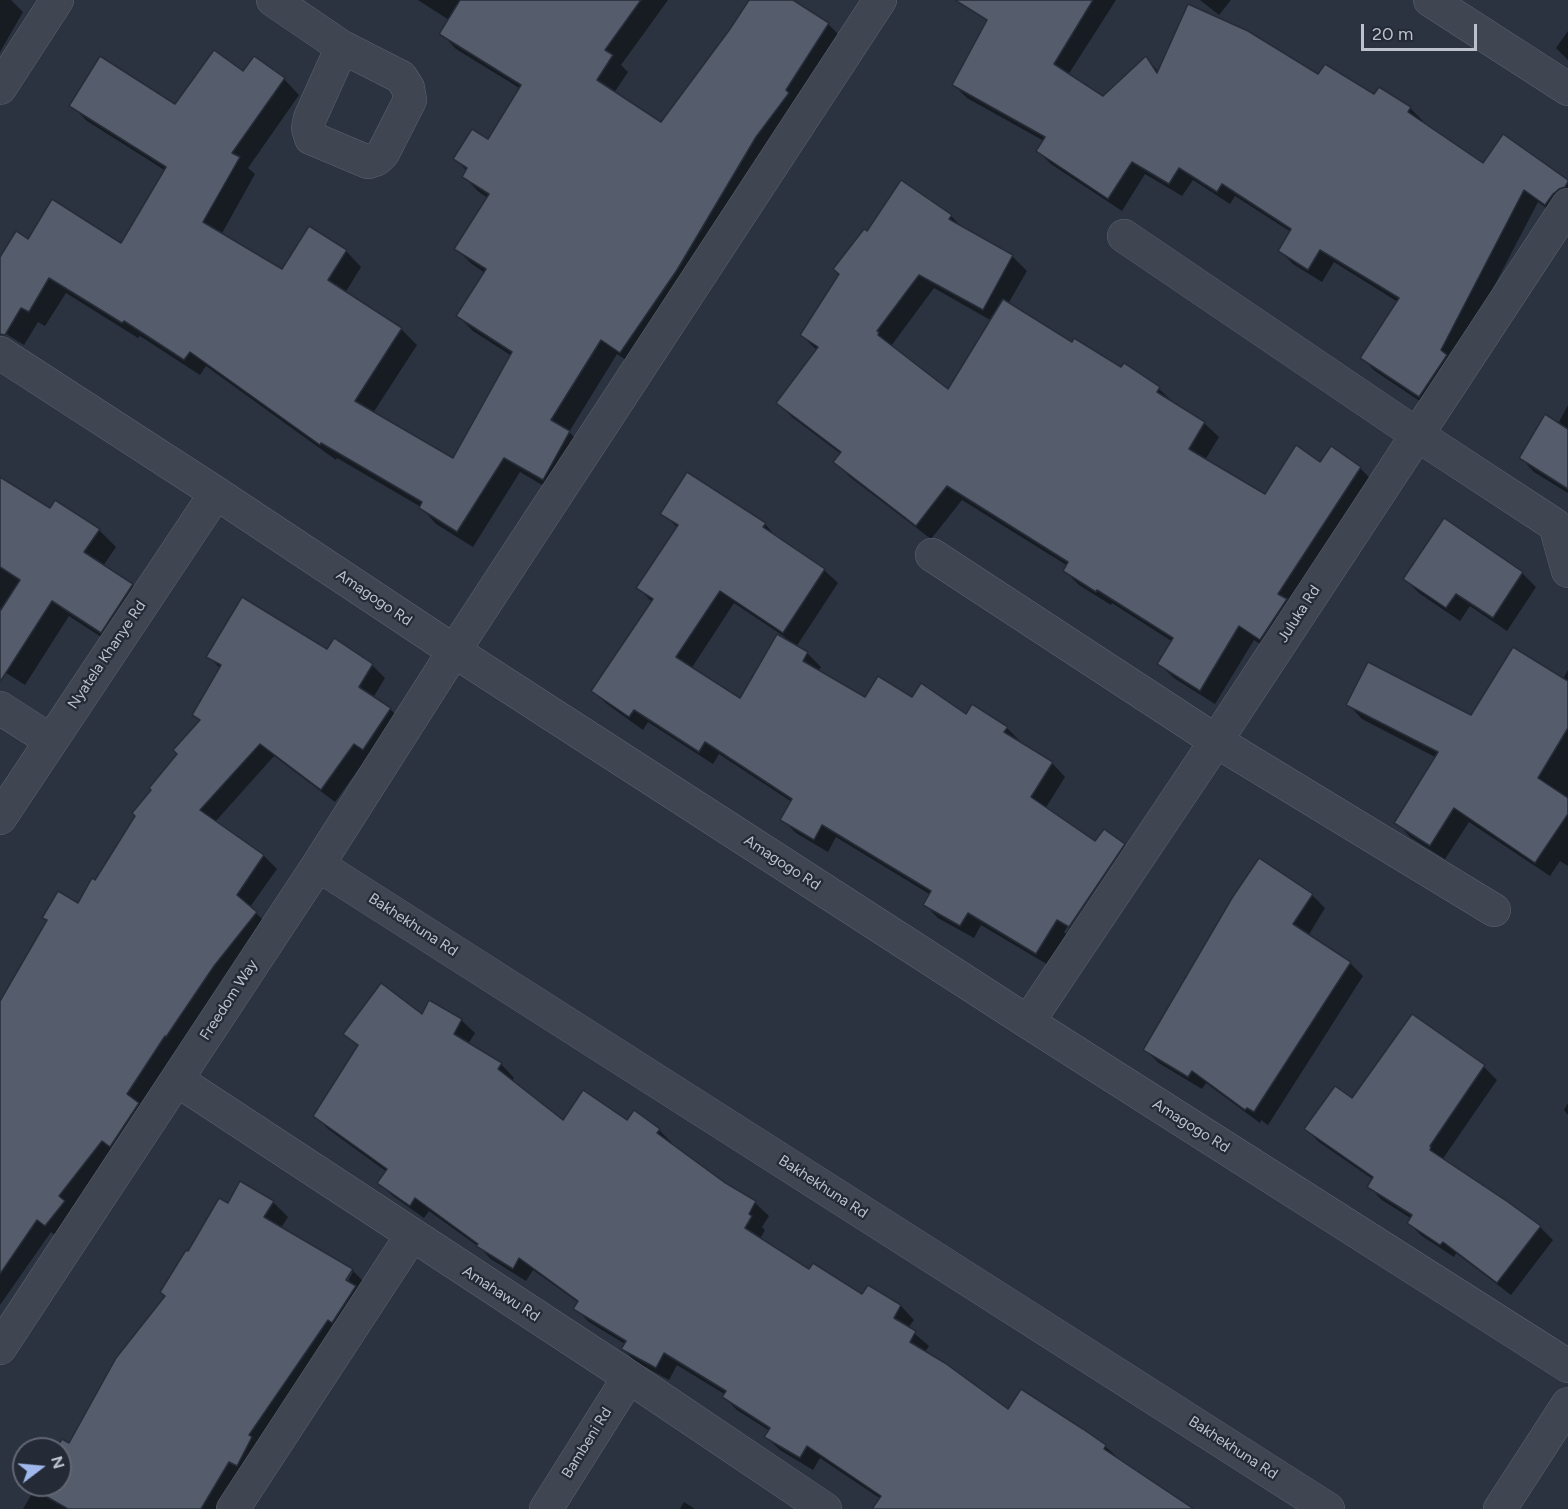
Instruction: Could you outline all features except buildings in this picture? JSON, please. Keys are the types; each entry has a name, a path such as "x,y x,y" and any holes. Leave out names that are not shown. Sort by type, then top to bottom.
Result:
{"street":[{"path":"0,88 57,0"},
{"path":"273,0 342,47"},
{"name":"Freedom Way","path":"0,1348 318,865 454,651 880,0"},
{"path":"1430,0 1568,89"},
{"name":"Juluka Rd","path":"1028,1022 1216,741 1568,205"},
{"path":"1124,236 1416,434 1561,524 1568,571"},
{"name":"Amagogo Rd","path":"0,353 454,651 1028,1022 1568,1366"},
{"name":"Nyatela Khanye Rd","path":"0,818 216,493"},
{"path":"932,555 1216,741 1494,910"},
{"path":"0,708 50,740"},
{"name":"Bakhekhuna Rd","path":"318,865 1328,1509"},
{"name":"Amahawu Rd","path":"177,1080 629,1377 825,1509"},
{"path":"233,1509 412,1235"},
{"name":"Bambeni Rd","path":"546,1509 629,1377"},
{"path":"1500,1509 1568,1404"}]}
